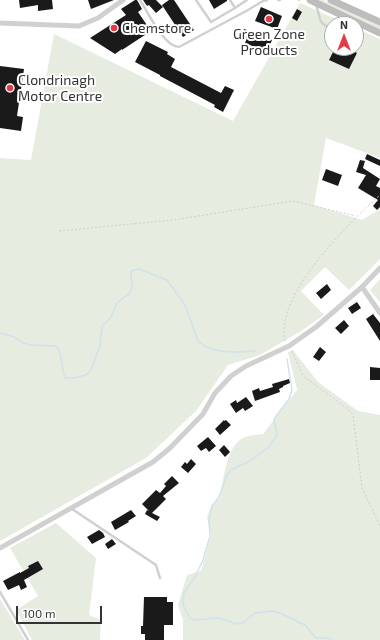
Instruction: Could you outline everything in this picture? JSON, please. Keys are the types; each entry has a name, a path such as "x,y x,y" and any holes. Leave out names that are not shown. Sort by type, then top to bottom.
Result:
{"main road":[{"path":"331,0 380,22"},
{"path":"311,1 344,16"},
{"path":"364,25 380,33"}],"street":[{"path":"0,23 79,26 98,18 123,0"},
{"path":"0,548 72,509 153,462 170,448 203,414 215,393 231,376 246,366 289,346 316,327 362,287 380,268"},
{"path":"362,287 380,313"}],"lane":[{"path":"140,0 164,39 175,47 179,47 267,0"},
{"path":"196,0 211,22 247,0"},
{"path":"230,0 235,8"},
{"path":"311,1 318,9 320,22 324,25"},
{"path":"72,509 156,565 160,578"},
{"path":"0,592 28,640"}],"path":[{"path":"380,195 356,216 314,263 292,299 284,326 285,341 289,346 303,376 349,410 353,416 362,488 380,526"},
{"path":"59,231 173,220 293,201 356,216"}],"shaded area":[{"path":"318,0 323,0 358,16 352,16"},
{"path":"300,3 329,16 324,16 324,56 364,56 364,32 380,39 380,158 326,138 314,205 362,220 380,209 380,259 349,290 325,267 301,291 324,315 298,333 260,355 228,365 196,411 146,458 0,541 0,158 31,160 54,34 233,121"},
{"path":"364,19 380,26 380,29 364,22"},
{"path":"380,279 380,302 370,290"},
{"path":"293,350 318,382 358,411 380,415 380,640 183,640 183,620 178,605 187,575 201,571 211,536 207,517 212,504 220,498 226,466 232,450 241,439 263,434 297,390 288,352"},
{"path":"56,523 96,558 89,615 101,620 100,640 32,640 16,610 38,596 10,548"},
{"path":"0,599 25,640 0,640"}],"building":[{"path":"19,0 52,0 53,9 38,11 38,5 20,8"},
{"path":"88,0 114,0 91,9"},
{"path":"137,0 142,9 138,12 151,31 115,54 90,38 126,15 121,9"},
{"path":"143,0 156,0 163,7 156,13 149,5 147,6"},
{"path":"169,0 174,0 194,30 183,37 162,5"},
{"path":"209,0 227,0 227,1 214,9"},
{"path":"261,7 282,16 277,29 255,21"},
{"path":"297,9 302,12 297,21 292,18"},
{"path":"244,29 272,40 267,52 245,43 247,38 242,36"},
{"path":"146,41 168,52 167,54 175,59 171,67 221,93 225,86 234,90 223,112 214,107 215,105 135,62"},
{"path":"331,56 356,56 349,69 329,60"},
{"path":"0,66 24,69 17,116 23,117 21,131 0,128"},
{"path":"367,154 380,160 380,166 365,159"},
{"path":"360,160 365,161 363,168 380,179 376,186 380,188 380,207 377,210 373,206 378,200 358,188 366,175 356,172"},
{"path":"326,169 342,175 338,186 322,180"},
{"path":"327,284 331,290 321,299 316,293"},
{"path":"357,302 361,308 352,314 348,308"},
{"path":"373,314 380,323 380,341 366,319"},
{"path":"344,320 349,326 341,334 335,328"},
{"path":"320,347 326,352 319,361 313,357"},
{"path":"370,367 380,368 380,380 370,380"},
{"path":"289,379 290,383 279,389 280,392 255,401 252,391 259,388 260,391 273,387 272,384"},
{"path":"246,397 253,406 245,411 243,408 236,413 230,404 236,400 237,403"},
{"path":"224,420 231,425 220,435 215,429"},
{"path":"208,437 216,446 209,452 206,448 201,451 197,446"},
{"path":"224,445 230,452 225,457 219,450"},
{"path":"191,459 196,464 188,473 181,467 185,462 187,464"},
{"path":"172,476 179,483 163,496 166,499 152,513 160,517 157,521 145,514 147,510 149,511 142,504 156,490 160,493 166,486 164,484"},
{"path":"131,510 136,516 115,530 111,522"},
{"path":"99,530 105,537 92,544 87,537"},
{"path":"112,539 116,544 108,549 105,544"},
{"path":"38,561 43,569 24,580 27,587 21,590 19,585 8,590 3,581 29,568 28,566"},
{"path":"144,597 167,597 167,602 173,602 173,625 164,625 164,640 145,640 145,634 141,634 141,626 143,626"}],"waterway":[{"path":"0,333 14,337 23,343 31,345 56,346 60,353 65,378 86,375 91,370 100,346 102,326 111,317 117,303 129,294 132,288 131,271 139,269 167,280 185,305 198,341 210,349 218,351 256,351"},
{"path":"287,359 292,390 289,399 274,419 277,435 269,447 250,461 231,470 226,477 219,497 212,506 209,520 210,536 203,560 195,577 184,593 183,605 190,618 195,620 219,618 237,624 243,623 255,613 274,611 305,625 316,638 329,638 331,640"}],"place":[{"name":"Green Zone Products","path":"269,19"},
{"name":"Chemstore","path":"114,28"},
{"name":"Clondrinagh Motor Centre","path":"10,88"}]}
